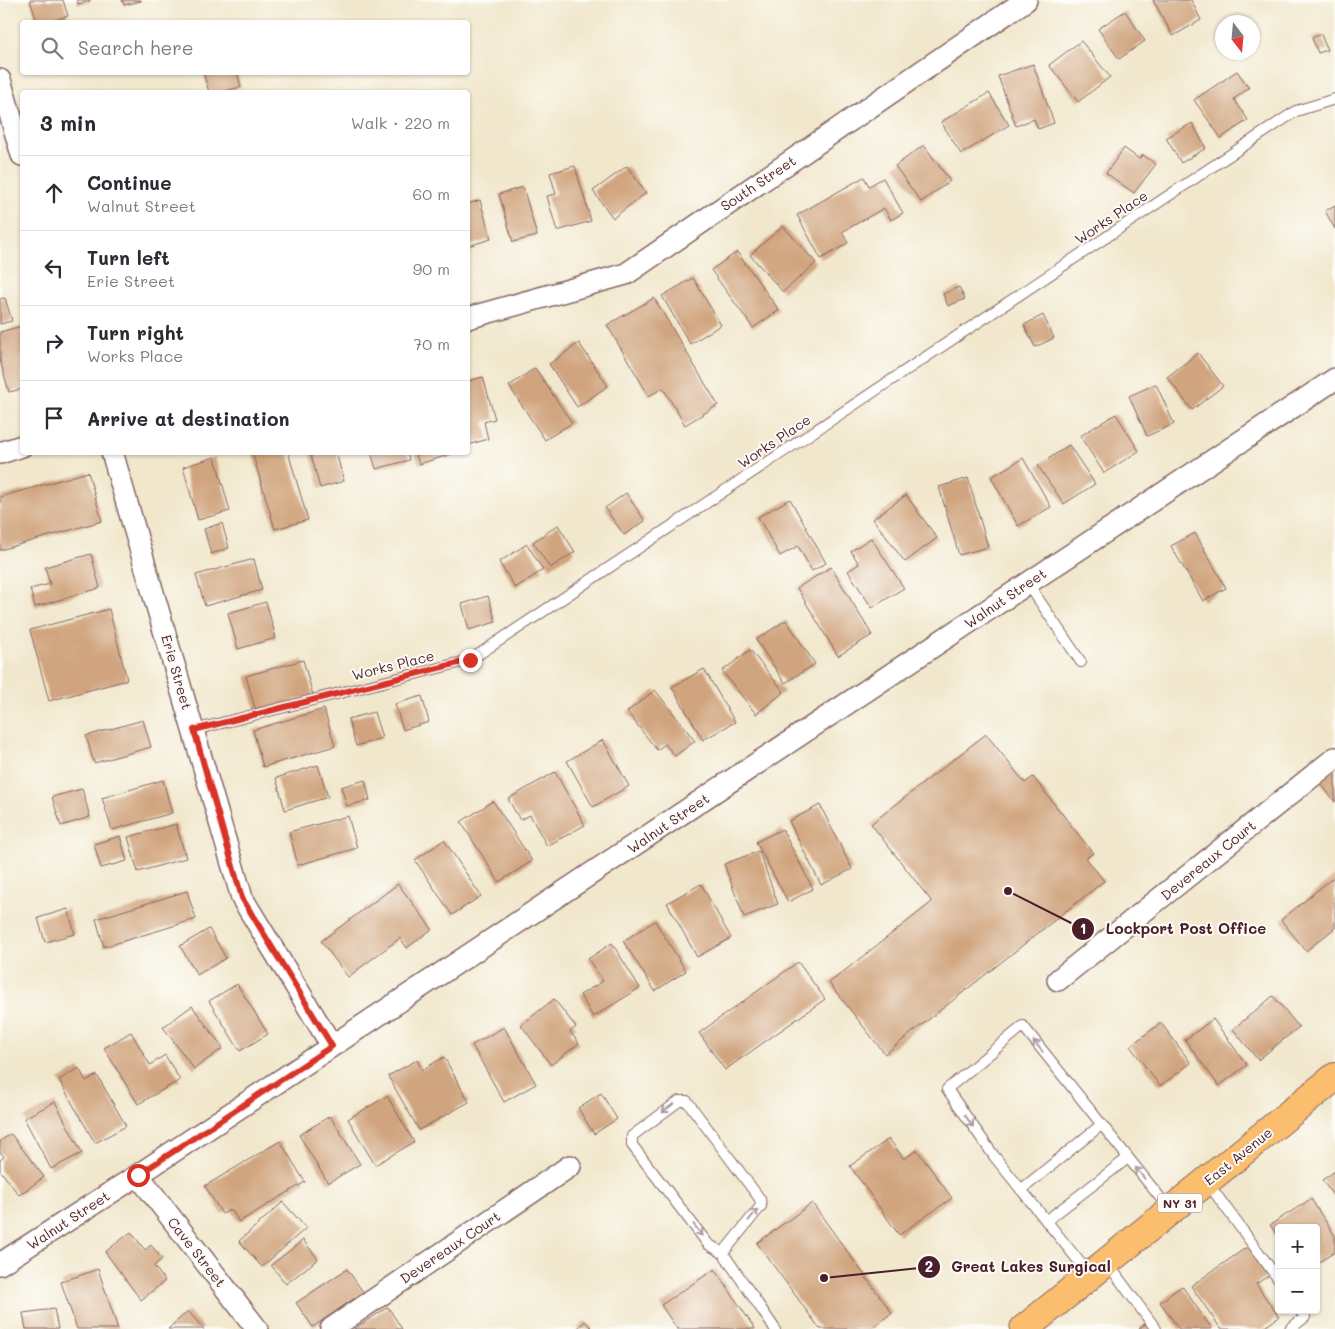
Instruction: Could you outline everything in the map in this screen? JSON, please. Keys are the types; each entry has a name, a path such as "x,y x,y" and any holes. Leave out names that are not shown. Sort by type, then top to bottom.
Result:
{"highway":[{"name":"East Avenue","path":"1024,1329 1335,1077"}],"street":[{"name":"South Street","path":"470,317 626,274 1026,0"},
{"path":"0,80 20,148"},
{"name":"Walnut Street","path":"0,1264 138,1175 1335,379"},
{"path":"0,453 20,447"},
{"name":"Erie Street","path":"113,455 242,898 332,1046"},
{"name":"Devereaux Court","path":"1058,980 1335,758"},
{"name":"Devereaux Court","path":"331,1329 570,1166"},
{"name":"Cave Street","path":"138,1175 257,1329"}],"lane":[{"name":"Works Place","path":"194,730 470,660 1296,111 1335,99"},
{"path":"1028,584 1081,662"},
{"path":"1156,1329 1098,1269 1046,1221 994,1156 947,1089 1023,1026 1170,1211"},
{"path":"723,1253 760,1206 760,1199 687,1101 678,1101 632,1136 632,1145 708,1244 723,1253 775,1329"},
{"path":"1022,1190 1102,1125"},
{"path":"1046,1221 1128,1158"},
{"path":"1207,1181 1275,1274"},
{"path":"1290,1329 1306,1317 1303,1314"}],"building":[{"path":"30,0 63,0 68,16 54,20 36,20"},
{"path":"77,0 90,0 90,1 78,4"},
{"path":"122,0 141,0 141,1 124,5"},
{"path":"1153,0 1191,0 1201,20 1173,36"},
{"path":"1125,11 1145,41 1119,59 1098,29"},
{"path":"1321,34 1327,50 1318,53 1312,38"},
{"path":"1081,41 1110,77 1078,102 1049,65"},
{"path":"1033,64 1054,123 1038,129 1034,119 1016,126 998,76"},
{"path":"1237,71 1249,88 1234,99 1248,120 1221,138 1194,100"},
{"path":"204,75 238,75 241,87 229,90 208,90"},
{"path":"989,93 1009,125 961,154 941,122"},
{"path":"1192,123 1206,148 1181,163 1166,138"},
{"path":"924,145 950,181 921,202 895,166"},
{"path":"1124,148 1139,159 1143,155 1156,164 1134,193 1106,173"},
{"path":"575,166 591,221 557,231 547,196 556,194 550,173"},
{"path":"627,166 646,193 613,218 593,191"},
{"path":"864,177 869,186 883,178 903,213 891,220 884,208 842,232 848,243 821,259 797,215"},
{"path":"523,187 537,236 513,242 499,194"},
{"path":"480,200 491,239 470,245 470,203"},
{"path":"1335,205 1335,229 1325,211"},
{"path":"783,226 816,263 783,292 750,255"},
{"path":"737,252 779,310 753,328 711,270"},
{"path":"693,278 721,325 690,344 662,296"},
{"path":"959,287 965,299 948,306 943,294"},
{"path":"5,298 12,321 0,324 0,299"},
{"path":"654,298 718,405 685,425 663,388 649,396 607,325"},
{"path":"1043,315 1054,338 1035,347 1024,325"},
{"path":"20,327 20,389 9,392 0,360 0,332"},
{"path":"579,343 608,386 577,407 549,364"},
{"path":"1198,353 1223,386 1192,410 1167,377"},
{"path":"535,368 572,423 545,440 509,386"},
{"path":"483,377 495,419 484,422 488,439 470,444 470,380"},
{"path":"1156,384 1174,424 1147,436 1129,396"},
{"path":"1116,414 1139,451 1104,473 1080,436"},
{"path":"1069,445 1095,484 1064,504 1038,466"},
{"path":"253,455 289,455 308,520 275,529"},
{"path":"311,455 337,455 344,481 320,488"},
{"path":"372,455 408,455 409,460 376,469"},
{"path":"416,455 449,455 419,464"},
{"path":"215,457 230,511 198,520 183,467"},
{"path":"1023,458 1051,507 1018,526 991,477"},
{"path":"88,472 102,521 0,550 0,497"},
{"path":"968,478 988,547 959,555 939,487"},
{"path":"626,493 645,521 624,535 605,508"},
{"path":"906,495 937,538 905,562 873,519"},
{"path":"790,499 826,563 812,571 798,546 780,556 758,517"},
{"path":"222,523 229,548 211,554 204,529"},
{"path":"558,525 575,552 550,568 533,542"},
{"path":"1195,533 1226,588 1203,601 1171,546"},
{"path":"871,538 904,588 872,608 848,571 859,564 851,551"},
{"path":"527,544 543,570 515,588 499,562"},
{"path":"91,554 100,588 35,607 30,589 50,584 45,567"},
{"path":"254,559 262,590 205,606 196,575"},
{"path":"831,567 872,635 838,656 797,588"},
{"path":"488,596 496,622 469,630 462,604"},
{"path":"266,602 276,638 238,649 228,613"},
{"path":"109,609 127,680 49,701 30,630"},
{"path":"786,620 815,664 785,683 756,640"},
{"path":"750,650 784,692 756,714 722,671"},
{"path":"303,660 313,695 256,712 246,676"},
{"path":"704,669 735,722 703,740 672,687"},
{"path":"655,690 695,741 675,756 665,744 657,750 627,712"},
{"path":"422,696 429,722 403,730 395,704"},
{"path":"324,709 335,746 263,767 253,730"},
{"path":"374,712 382,738 356,746 348,719"},
{"path":"143,720 151,747 94,763 86,736"},
{"path":"986,734 1025,783 1033,777 1093,853 1086,858 1104,881 885,1054 829,983 932,902 871,824"},
{"path":"603,740 629,786 593,807 567,761"},
{"path":"318,765 328,797 285,810 276,778"},
{"path":"1335,768 1335,802 1319,781"},
{"path":"555,772 585,825 547,846 530,815 520,820 508,799"},
{"path":"163,780 172,813 112,830 102,798"},
{"path":"365,780 370,800 347,806 341,787"},
{"path":"82,789 90,817 61,826 52,797"},
{"path":"493,801 532,861 499,882 461,822"},
{"path":"820,805 852,869 821,885 789,821"},
{"path":"348,816 357,848 298,865 289,832"},
{"path":"176,824 186,858 138,872 128,837"},
{"path":"782,829 813,889 788,902 756,842"},
{"path":"120,836 127,861 101,868 94,844"},
{"path":"444,840 481,896 452,915 415,860"},
{"path":"759,851 778,904 744,917 724,864"},
{"path":"1335,876 1335,928 1306,951 1281,920"},
{"path":"398,884 432,929 407,948 400,938 348,977 321,941"},
{"path":"701,884 731,938 697,957 667,903"},
{"path":"187,891 196,919 104,947 96,919"},
{"path":"68,909 75,934 45,942 38,918"},
{"path":"655,921 686,971 655,991 623,941"},
{"path":"209,929 226,958 197,975 180,946"},
{"path":"612,943 640,988 593,1017 580,995 603,981 588,959"},
{"path":"798,962 825,999 725,1070 699,1033"},
{"path":"237,984 268,1034 240,1051 209,1001"},
{"path":"1273,996 1299,1027 1258,1060 1233,1029"},
{"path":"554,999 576,1027 570,1032 579,1043 551,1065 521,1025"},
{"path":"192,1006 223,1048 194,1069 163,1027"},
{"path":"1213,1019 1247,1065 1219,1086 1185,1040"},
{"path":"1161,1023 1191,1063 1160,1086 1130,1046"},
{"path":"504,1027 536,1084 504,1102 472,1045"},
{"path":"131,1032 150,1065 165,1055 180,1080 138,1104 104,1048"},
{"path":"444,1057 469,1102 419,1130 388,1076 417,1060 422,1070"},
{"path":"79,1068 86,1081 97,1075 126,1126 95,1143 59,1080"},
{"path":"601,1093 617,1119 594,1134 578,1108"},
{"path":"387,1096 414,1142 375,1165 348,1119"},
{"path":"55,1102 82,1153 51,1169 24,1118"},
{"path":"330,1116 360,1164 328,1183 299,1135"},
{"path":"11,1134 44,1177 19,1195 0,1170 0,1160 4,1157 0,1152 0,1141"},
{"path":"889,1139 904,1159 917,1150 952,1198 899,1235 850,1166"},
{"path":"280,1141 305,1182 239,1222 231,1209 222,1214 205,1186"},
{"path":"1335,1171 1335,1198 1322,1180"},
{"path":"1311,1199 1335,1236 1335,1252 1320,1261 1320,1224 1275,1224 1275,1232 1270,1225"},
{"path":"283,1202 306,1228 262,1267 239,1241"},
{"path":"812,1203 892,1313 870,1329 820,1329 757,1243"},
{"path":"131,1232 145,1250 151,1245 162,1259 154,1266 165,1281 141,1300 105,1252"},
{"path":"303,1240 318,1259 286,1284 271,1265"},
{"path":"1250,1245 1271,1274 1256,1284 1275,1314 1279,1317 1262,1329 1221,1329 1191,1286"},
{"path":"98,1269 118,1329 77,1329 61,1282"},
{"path":"347,1269 363,1292 313,1327 296,1303"},
{"path":"715,1269 755,1329 677,1329 661,1305"},
{"path":"1182,1286 1212,1329 1179,1329 1160,1302"},
{"path":"388,1307 402,1329 354,1329"},
{"path":"54,1309 58,1329 26,1329 23,1313"},
{"path":"188,1311 204,1329 168,1329"},
{"path":"585,1321 593,1329 577,1329"},
{"path":"1145,1324 1150,1329 1139,1329"}],"place":[{"name":"Lockport Post Office","path":"1008,891"},
{"name":"Great Lakes Surgical","path":"824,1278"}],"route":[{"path":"138,1175 332,1046 242,898 194,730 470,660"}]}
